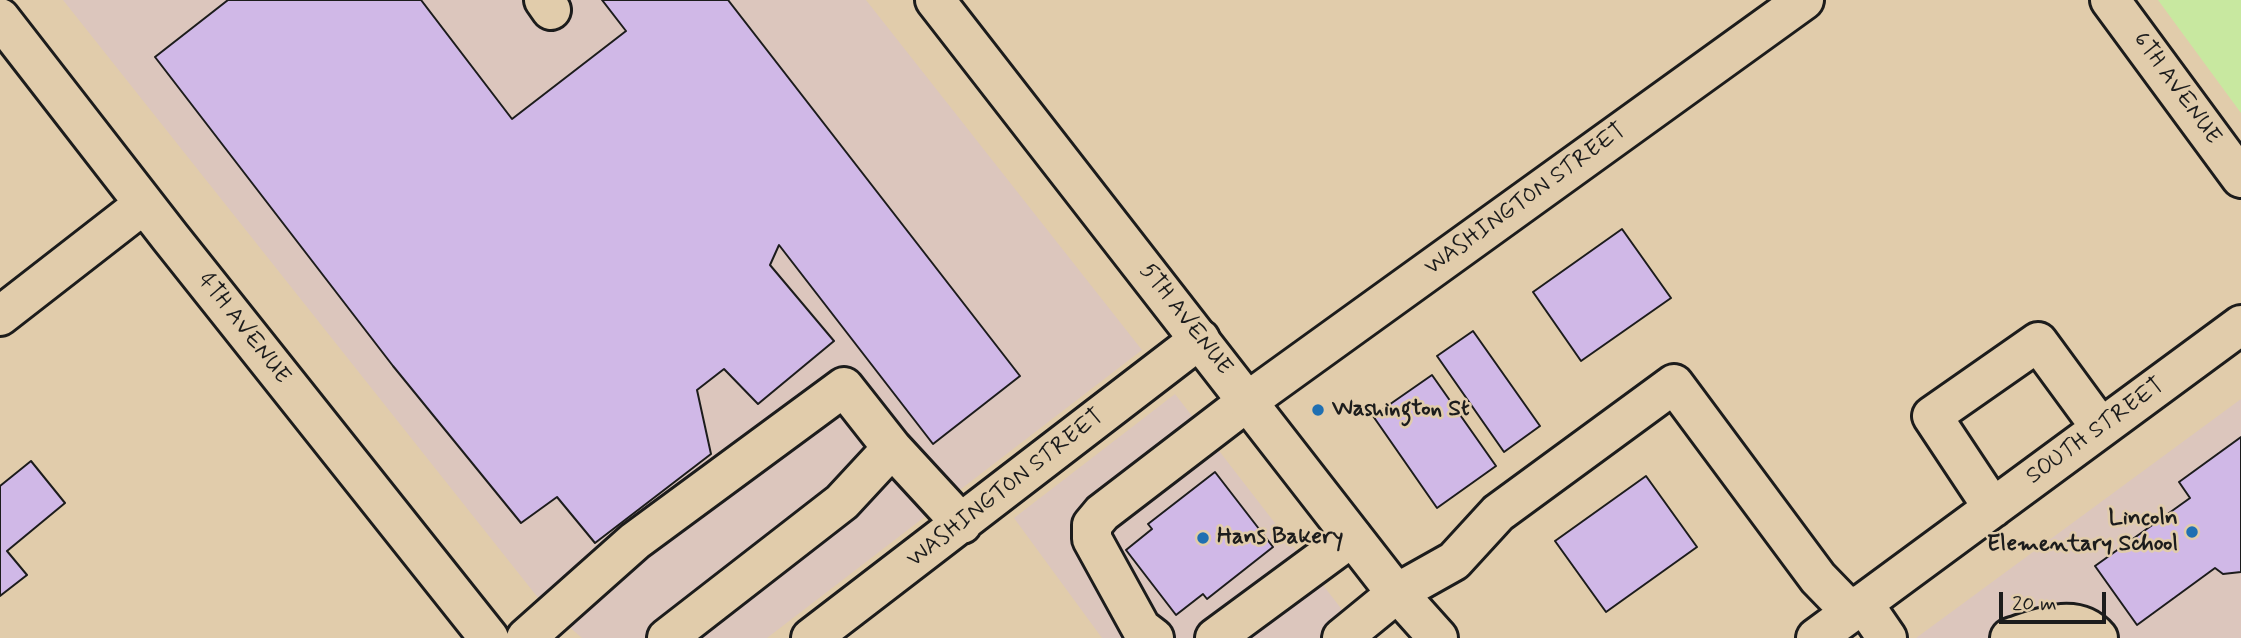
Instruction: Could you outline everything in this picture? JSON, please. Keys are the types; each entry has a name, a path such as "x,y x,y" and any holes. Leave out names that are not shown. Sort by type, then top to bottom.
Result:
{"street":[{"name":"5TH AVENUE","path":"935,0 1352,537 1438,638"},
{"name":"WASHINGTON STREET","path":"1154,638 1142,628 1092,538 1092,524 1101,513 1248,401 1804,0"},
{"name":"6TH AVENUE","path":"2110,0 2241,178"},
{"name":"4TH AVENUE","path":"0,19 489,638"},
{"path":"0,316 144,204"},
{"name":"SOUTH STREET","path":"1816,638 2241,326"},
{"name":"WASHINGTON STREET","path":"811,638 1199,339"},
{"path":"1993,508 1932,416 2038,342 2101,428"},
{"path":"1342,638 1397,593 1454,561 1498,513 1674,384 1818,578 1857,608 1887,638"},
{"path":"526,638 635,541 844,387 892,448 962,524"},
{"path":"667,638 842,502 892,448"},
{"path":"1215,638 1352,537"},
{"path":"2010,638 2067,622 2091,630 2098,638"}],"shaded area":[{"path":"63,0 866,0 1142,350 767,638 582,638 543,604"},
{"path":"1175,394 1364,638 1102,638 1014,518"},
{"path":"2241,399 2241,638 1916,638"}],"green space":[{"path":"2158,0 2241,0 2241,113"}],"building":[{"path":"228,0 421,0 512,119 626,31 602,0 728,0 1020,376 933,444 779,245 770,265 834,341 758,404 724,369 697,390 711,454 595,543 557,497 521,523 393,366 155,57"},
{"path":"1622,229 1671,298 1581,361 1533,292"},
{"path":"1473,331 1540,426 1504,452 1437,356"},
{"path":"1432,375 1496,466 1437,508 1373,416"},
{"name":"Lincoln Elementary School","path":"2241,437 2241,572 2223,574 2215,568 2137,625 2095,566 2190,498 2179,482"},
{"path":"31,461 65,503 7,551 27,575 0,596 0,486"},
{"name":"Hans Bakery","path":"1215,472 1273,547 1207,599 1203,594 1176,615 1126,550 1152,529 1148,524"},
{"path":"1646,476 1697,547 1606,612 1555,541"}],"place":[{"name":"Washington St","path":"1318,410"},
{"name":"Lincoln Elementary School","path":"2192,532"},
{"name":"Hans Bakery","path":"1203,538"}]}
